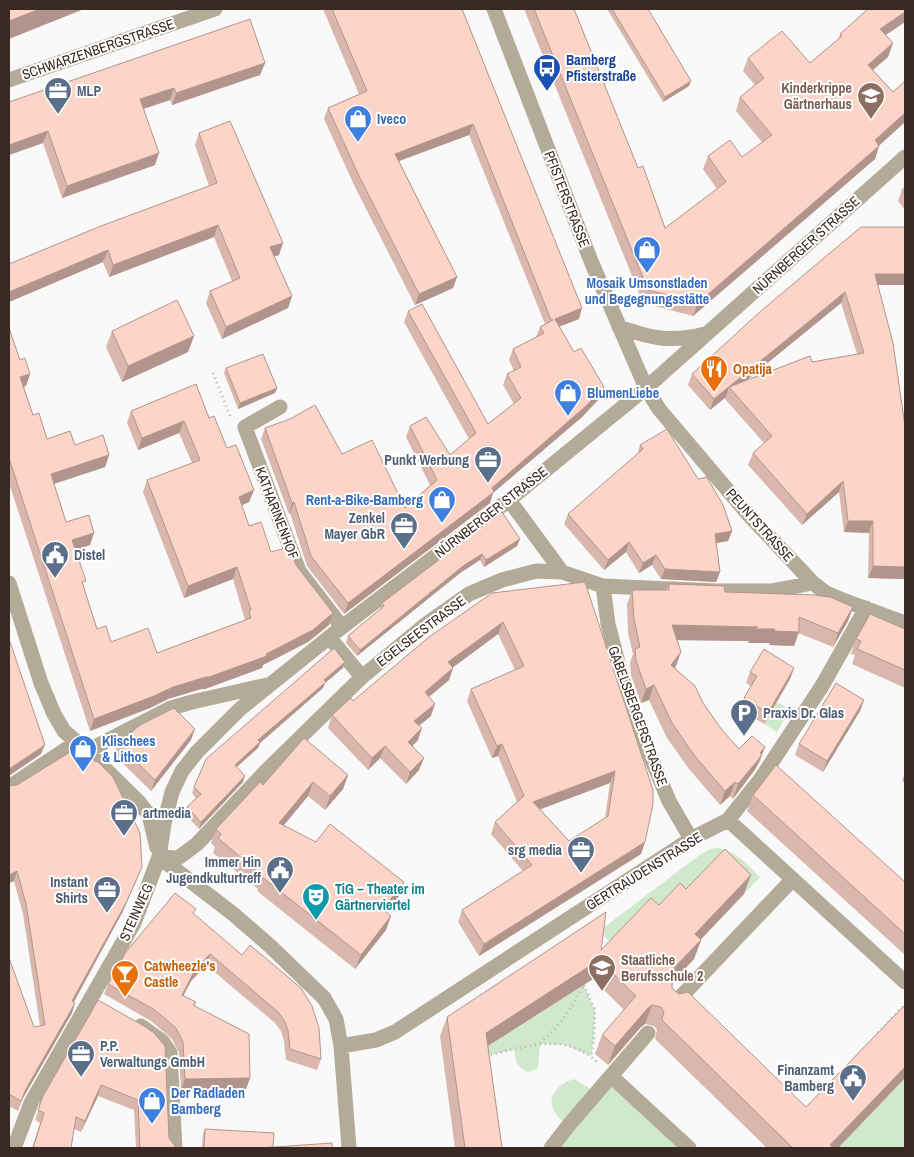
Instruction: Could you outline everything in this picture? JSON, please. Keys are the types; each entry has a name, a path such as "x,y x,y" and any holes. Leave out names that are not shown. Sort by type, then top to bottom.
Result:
{"street":[{"name":"SCHWARZENBERGSTRASSE","path":"9,80 215,9"},
{"name":"PFISTERSTRASSE","path":"494,9 591,262 646,388"},
{"name":"NÜRNBERGER STRASSE","path":"159,857 164,824 172,792 182,771 197,752 240,709 342,627 509,500 646,388 905,156"},
{"path":"619,326 648,337 671,340 706,334"},
{"name":"PEUNTSTRASSE","path":"646,388 659,409 748,514 813,583 826,592 905,623"},
{"path":"245,427 280,407"},
{"name":"KATHARINENHOF","path":"245,427 299,571 342,627"},
{"path":"509,500 562,572"},
{"name":"EGELSEESTRASSE","path":"159,857 178,858 197,844 266,771 362,677 424,625 469,594 502,580 536,571 562,572 603,586 717,591 771,591 813,583"},
{"name":"GABELSBERGERSTRASSE","path":"603,586 608,624 622,678 649,753 669,801 691,839"},
{"path":"9,588 41,683 54,714 64,731 138,801 149,815 159,857 232,913 269,945 324,998 336,1019 341,1046 349,1148"},
{"name":"GERTRAUDENSTRASSE","path":"341,1046 376,1040 395,1032 691,839 728,820 760,780 822,686 866,608"},
{"path":"330,637 362,677"},
{"name":"NÜRNBERGER STRASSE","path":"9,787 82,746 171,708 271,685"},
{"path":"728,820 905,982"},
{"name":"STEINWEG","path":"14,1148 31,1103 134,923 159,857"},
{"path":"674,1004 793,879"},
{"path":"91,998 107,1007"},
{"path":"131,1020 162,1041 170,1053 175,1148"},
{"path":"551,1148 648,1033"},
{"path":"611,1076 689,1148"}],"path":[{"path":"213,373 234,426 245,427"},
{"path":"540,1044 570,1012 584,985 595,1010 591,1056"},
{"path":"873,1038 905,1004"},
{"path":"480,1057 540,1044 565,1045 591,1056 611,1076"}],"green space":[{"path":"777,702 790,710 777,732 764,724"},
{"path":"718,848 731,852 760,877 744,894 631,962 599,931 701,854 710,849"},
{"path":"584,985 595,1010 591,1056 565,1045 540,1044 538,1068 529,1072 520,1067 516,1061 514,1050 480,1057 479,1052"},
{"path":"611,1076 689,1148 551,1148 567,1126 555,1113 552,1105 553,1095 556,1090 564,1083 574,1079 596,1092"},
{"path":"905,1078 905,1148 838,1148 843,1143"}],"building":[{"path":"9,9 40,9 9,21"},
{"path":"332,9 462,9 582,308 555,319 574,352 581,348 604,387 586,406 492,488 494,492 348,603 311,556 294,502 292,503 265,428 290,419 315,405 342,454 372,440 405,508 437,480 410,426 426,417 450,455 476,433 408,311 422,304 488,424 521,398 507,374 521,367 513,349 544,333 540,327 553,320 551,320 473,124 395,154 457,277 419,294 359,176 328,108 367,91"},
{"path":"534,9 574,9 638,168 643,166 665,228 726,182 708,156 730,140 742,157 772,135 740,97 764,78 748,58 782,31 810,63 842,36 840,34 868,9 905,9 905,12 880,29 893,43 868,65 893,92 905,81 905,113 875,140 879,146 698,303 648,290"},
{"path":"612,9 648,9 691,81 665,97"},
{"path":"250,19 265,63 176,93 174,88 140,99 159,153 67,186 48,131 9,145 9,102"},
{"path":"230,121 283,243 270,247 292,296 226,327 210,291 240,278 218,225 113,265 108,250 9,292 9,264 101,226 217,183 199,133"},
{"path":"861,227 905,227 905,274 875,274 893,343 905,426 905,567 873,566 873,521 848,521 843,481 807,514 753,453 772,436 729,387 810,356 812,362 864,353 845,292 714,399 692,374 762,310"},
{"path":"177,300 194,336 128,366 112,331"},
{"path":"9,328 20,360 25,358 30,374 20,377 33,415 39,413 47,439 70,431 75,445 103,435 109,455 51,474 66,522 89,515 94,533 72,540 86,581 82,582 97,629 106,626 111,642 148,628 157,653 251,618 249,611 251,610 237,567 188,586 147,480 200,460 184,421 142,438 131,411 196,384 209,418 214,416 227,448 236,445 254,490 239,497 249,526 261,522 271,552 289,547 296,565 333,613 313,630 266,654 267,656 209,677 173,687 94,719 9,458"},
{"path":"263,354 277,388 240,403 226,368"},
{"path":"667,429 698,479 707,477 723,505 732,531 715,534 720,572 665,569 656,555 643,563 629,542 608,560 568,514 643,449 640,445"},
{"path":"502,512 520,539 486,560 482,554 463,566 360,650 348,636 384,606 382,603"},
{"path":"585,582 653,790 653,804 645,842 484,944 462,910 532,865 495,822 524,796 502,744 497,746 471,689 524,666 503,622 448,662 453,668 425,692 435,704 414,721 422,728 408,742 424,758 410,772 385,746 372,758 332,715 351,698 353,701 429,637 492,593","holes":["615,771 608,816 569,841 533,802"]},
{"path":"669,584 724,586 725,592 815,595 830,597 853,607 838,633 799,617 799,632 754,629 758,627 672,625 681,652 671,665 695,686 703,703 722,730 739,749 752,736 765,747 760,753 762,754 758,760 738,784 735,782 725,791 694,755 672,723 654,685 646,689 636,661 635,649 640,647 634,619 632,590 669,590"},
{"path":"870,614 905,629 905,670 857,649 861,641 856,639"},
{"path":"9,639 45,745 9,769"},
{"path":"334,648 345,662 324,680 326,682 258,740 260,742 235,765 245,776 201,822 187,807 201,794 194,787 206,759"},
{"path":"764,649 794,668 768,713 744,698 757,676 750,672"},
{"path":"836,683 864,700 827,761 799,744"},
{"path":"174,708 195,729 155,780 118,744 140,725"},
{"path":"304,738 348,775 330,796 313,782 279,823 316,842 330,824 404,882 383,909 391,916 361,955 262,877 218,838 221,834 216,829 260,782 263,785"},
{"path":"78,747 97,761 113,777 140,833 142,867 126,903 72,1001 75,1003 21,1101 9,1094 9,958 34,1027 45,1025 26,904 17,871 9,875 9,786 17,785"},
{"path":"776,765 905,882 905,934 753,795"},
{"path":"725,849 751,875 695,934 701,940 669,973 674,978 672,988 679,994 688,992 806,1107 905,1005 905,1067 830,1145 834,1148 793,1148 662,1020 664,1012 661,1007 652,1005 648,1008 615,1046 602,1035 636,996 599,960 486,1033 502,1148 465,1148 447,1017 606,912 601,950 651,898 659,905 680,883 686,889"},
{"path":"175,893 196,909 193,913 242,955 250,945 301,988 312,1006 319,1028 321,1059 290,1049 288,1030 278,1012 210,954 195,970 182,995 196,1002 193,1005 249,1034 250,1078 185,1079 183,1042 176,1028 155,1010 108,984 126,952"},
{"path":"98,1000 144,1026 154,1033 165,1046 169,1138 175,1148 140,1148 138,1100 101,1085 85,1121 76,1117 71,1148 33,1148 44,1113 38,1110 43,1096"},
{"path":"205,1129 274,1133 273,1147 204,1148"},
{"path":"332,1143 332,1148 260,1148"}],"place":[{"name":"Bamberg Pfisterstraße","path":"547,92"},
{"name":"MLP","path":"58,115"},
{"name":"Kinderkrippe Gärtnerhaus","path":"871,120"},
{"name":"Iveco","path":"358,143"},
{"name":"Mosaik Umsonstladen und Begegnungsstätte","path":"647,274"},
{"name":"Opatija","path":"714,393"},
{"name":"BlumenLiebe","path":"568,417"},
{"name":"Punkt Werbung","path":"488,484"},
{"name":"Rent-a-Bike-Bamberg","path":"442,524"},
{"name":"Zenkel Mayer GbR","path":"404,550"},
{"name":"Distel","path":"55,579"},
{"name":"Praxis Dr. Glas","path":"744,737"},
{"name":"Klischees & Lithos","path":"83,773"},
{"name":"artmedia","path":"124,837"},
{"name":"srg media","path":"581,874"},
{"name":"Immer Hin Jugendkulturtreff","path":"280,894"},
{"name":"Instant Shirts","path":"107,914"},
{"name":"TiG – Theater im Gärtnerviertel","path":"316,921"},
{"name":"Staatliche Berufsschule 2","path":"602,992"},
{"name":"Catwheezle's Castle","path":"125,998"},
{"name":"P.P. Verwaltungs GmbH","path":"81,1078"},
{"name":"Finanzamt Bamberg","path":"853,1102"},
{"name":"Der Radladen Bamberg","path":"152,1125"}]}
